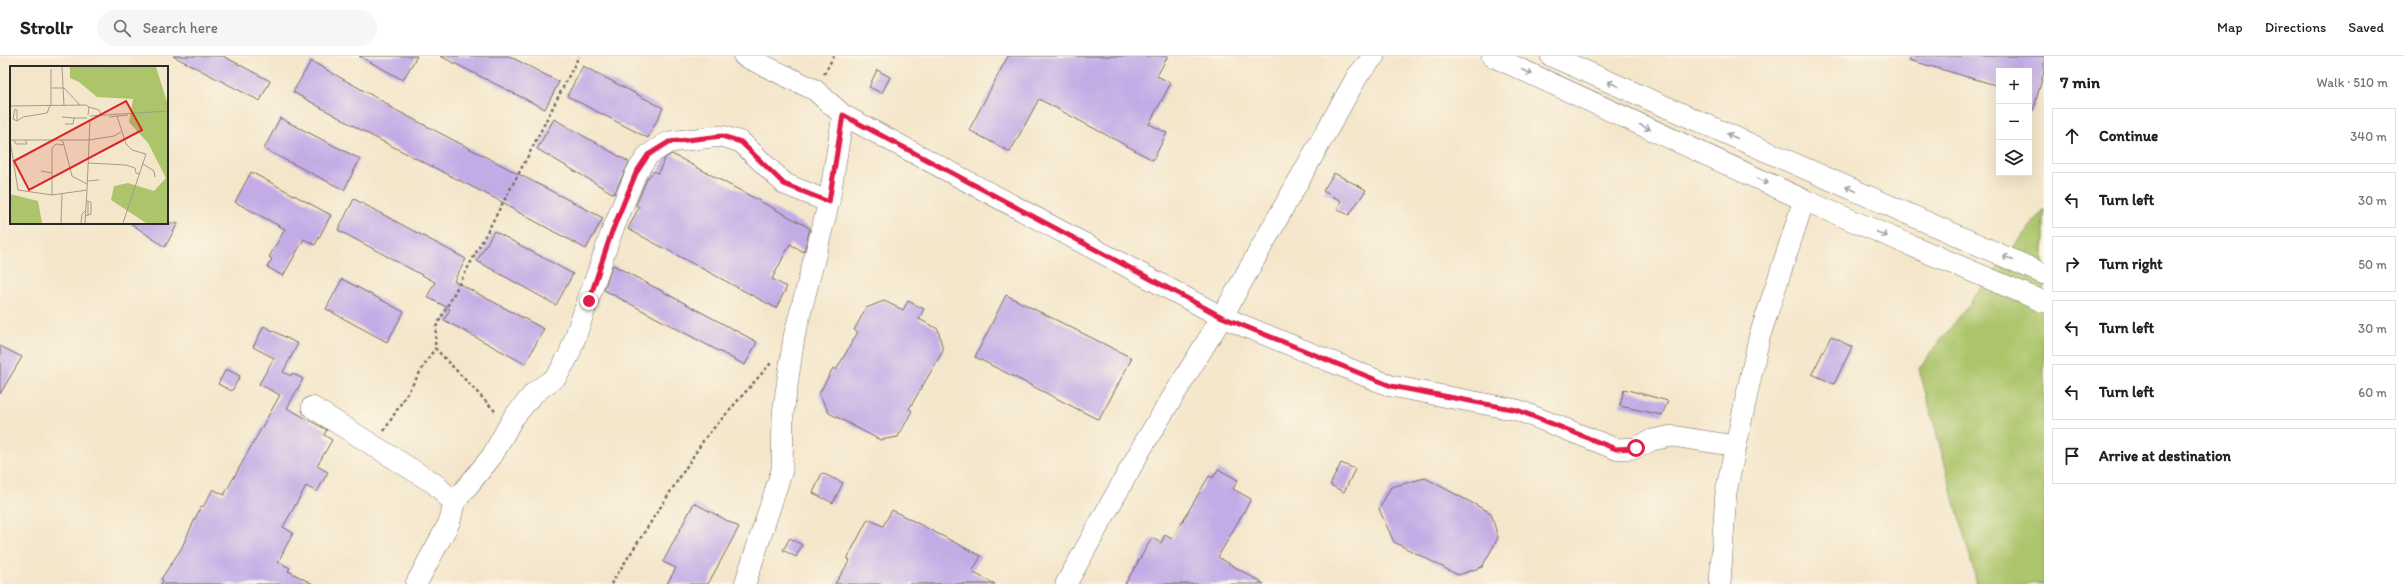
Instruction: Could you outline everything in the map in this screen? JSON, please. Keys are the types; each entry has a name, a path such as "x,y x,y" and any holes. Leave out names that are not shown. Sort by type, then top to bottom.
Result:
{"lane":[{"path":"744,56 815,90 843,115 1222,317 1391,386 1517,410 1616,449 1636,448 1652,440 1672,436 1736,446"},
{"path":"1066,584 1145,442 1222,317 1360,66 1374,56"},
{"path":"1492,56 1804,200 2044,302"},
{"path":"1551,56 1588,64 2044,274"},
{"path":"744,584 782,470 783,414 794,337 829,202 843,115"},
{"path":"416,584 450,521 454,503 492,456 509,426 534,393 557,376 569,355 611,234 636,173 648,155 669,142 722,136 741,142 784,184 829,202"},
{"path":"1720,584 1726,492 1759,338 1804,200"},
{"path":"312,407 435,484 454,503"}],"path":[{"path":"375,446 435,348 436,327 532,149 579,56"},
{"path":"435,348 509,426"},
{"path":"611,584 705,438 773,360"}],"green space":[{"path":"2044,209 2044,584 1977,584 1919,368"}],"building":[{"path":"173,56 223,56 270,81 260,101"},
{"path":"359,56 417,56 403,80"},
{"path":"440,56 509,56 559,82 545,109"},
{"path":"1008,56 1168,56 1157,76 1171,83 1149,124 1167,133 1153,160 1039,99 1010,152 969,130"},
{"path":"1910,56 2044,56 2044,72 2032,111 2032,68 1996,68 1996,85 1909,60"},
{"path":"311,61 389,105 388,106 603,218 586,249 507,206 508,205 372,136 293,92"},
{"path":"583,66 663,108 648,138 567,96"},
{"path":"877,70 890,77 882,93 869,87"},
{"path":"280,118 360,159 344,190 264,149"},
{"path":"554,119 629,162 614,194 537,149"},
{"path":"672,154 810,228 804,252 790,244 772,279 787,287 776,308 628,229 639,207 636,205 647,179 654,171 658,173 665,158"},
{"path":"251,172 331,215 315,245 304,239 283,276 267,267 272,259 269,257 285,229 235,202"},
{"path":"1334,173 1366,190 1349,215 1337,209 1341,201 1323,191"},
{"path":"354,199 466,259 454,281 544,329 525,364 444,320 450,309 427,297 435,282 338,230"},
{"path":"178,223 165,247 131,224"},
{"path":"494,231 573,274 556,305 477,261"},
{"path":"613,265 757,342 745,365 604,290"},
{"path":"342,279 404,312 387,342 326,309"},
{"path":"1006,295 1132,358 1099,420 975,357"},
{"path":"884,301 903,310 908,301 924,309 919,319 938,329 943,351 909,409 912,411 898,437 880,440 829,413 819,394 833,368 836,370 858,332 854,330 866,308"},
{"path":"264,326 298,344 283,372 291,376 292,373 303,379 287,408 327,430 324,435 332,440 317,466 328,472 317,492 306,486 283,527 293,533 278,562 290,568 288,571 313,584 161,584 163,580 161,579 181,549 201,506 203,507 213,489 224,495 280,395 259,384 274,358 253,347"},
{"path":"1831,336 1852,347 1834,384 1812,374"},
{"path":"0,346 22,357 0,394"},
{"path":"226,369 240,376 232,391 218,384"},
{"path":"1624,389 1668,401 1662,415 1620,406"},
{"path":"1341,463 1355,469 1344,492 1330,485"},
{"path":"1218,469 1238,480 1233,489 1251,499 1218,557 1264,584 1125,584 1152,538 1161,543 1165,535 1172,539 1209,476 1213,478"},
{"path":"822,473 843,483 833,503 813,493"},
{"path":"1425,478 1491,513 1498,538 1482,567 1458,575 1394,542 1379,509 1391,487"},
{"path":"694,503 739,527 708,584 667,584 676,568 663,562"},
{"path":"892,510 981,556 972,572 995,584 835,584 850,560 847,559 868,519 883,526"},
{"path":"790,538 802,545 796,557 783,550"}],"route":[{"path":"589,301 611,234 636,173 648,155 669,142 722,136 741,142 784,184 829,202 843,115 1222,317 1391,386 1517,410 1616,449 1636,448"}]}
